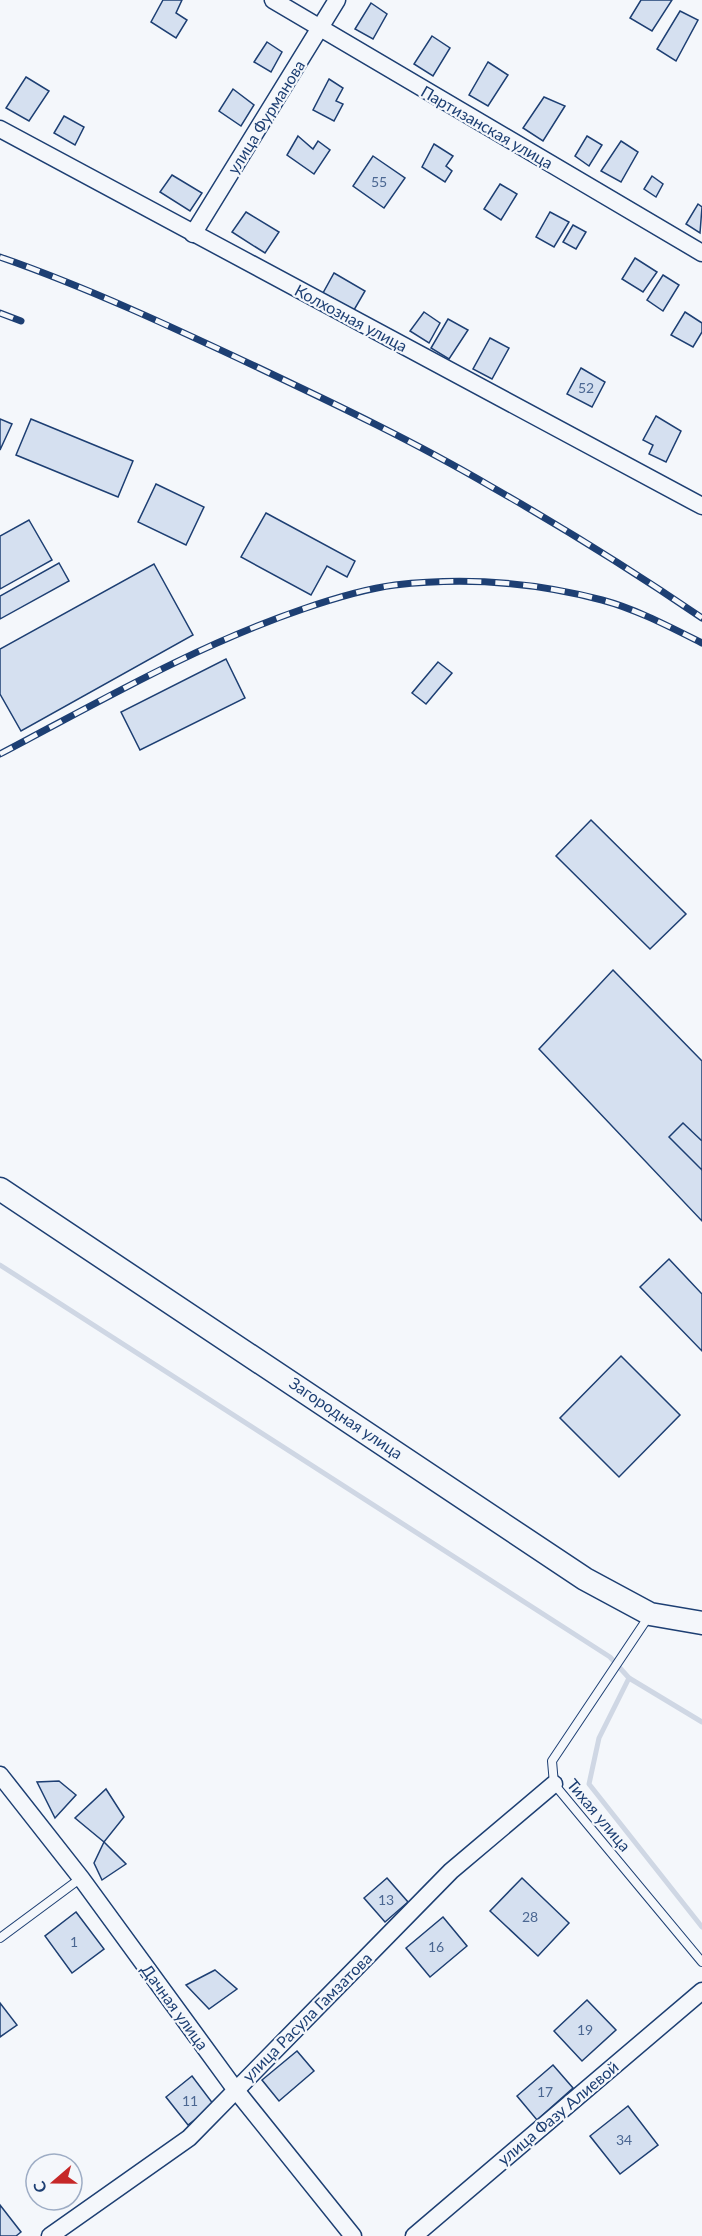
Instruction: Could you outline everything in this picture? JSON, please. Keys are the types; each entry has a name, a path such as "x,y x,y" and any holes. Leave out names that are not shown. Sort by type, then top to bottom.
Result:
{"main road":[{"name":"Загородная улица","path":"0,1189 585,1579 650,1614 702,1623"}],"street":[{"name":"Партизанская улица","path":"273,0 702,253"},
{"name":"улица Фурманова","path":"193,234 337,0"},
{"name":"Колхозная улица","path":"0,129 702,506"},
{"name":"Дачная улица","path":"0,1775 81,1878 235,2089 353,2236"},
{"name":"улица Расула Гамзатова","path":"50,2236 189,2138 451,1871 554,1784"},
{"name":"улица Фазу Алиевой","path":"414,2236 702,1991"}],"lane":[{"name":"Тихая улица","path":"650,1614 552,1761 554,1784 702,1962"},
{"path":"0,1938 81,1878"}],"building":[{"path":"163,0 182,0 176,13 187,20 176,38 151,22"},
{"path":"641,0 672,0 652,31 630,18"},
{"path":"371,3 387,14 373,39 355,29"},
{"path":"680,11 698,20 676,61 657,49"},
{"path":"432,36 450,48 433,76 414,64"},
{"path":"267,42 282,52 271,72 254,62"},
{"path":"488,62 508,75 488,106 469,95"},
{"path":"26,77 49,91 29,121 6,108"},
{"path":"329,79 343,88 336,101 343,104 334,121 313,110"},
{"path":"233,89 254,105 241,126 219,111"},
{"path":"544,97 565,106 543,141 523,128"},
{"path":"64,116 84,127 75,145 54,133"},
{"path":"298,136 313,149 318,141 330,150 314,174 287,155"},
{"path":"587,136 602,145 589,166 575,156"},
{"path":"621,141 638,152 621,182 601,171"},
{"path":"434,144 453,156 446,166 452,171 445,182 422,167"},
{"path":"373,156 405,178 384,208 353,186"},
{"path":"172,175 202,193 190,211 160,192"},
{"path":"652,176 663,184 656,197 644,189"},
{"path":"500,184 517,194 501,220 484,209"},
{"path":"698,204 702,207 700,233 686,224"},
{"path":"246,212 279,232 265,253 232,232"},
{"path":"550,212 569,222 554,247 536,237"},
{"path":"573,225 586,232 576,249 563,242"},
{"path":"635,258 657,272 643,292 622,279"},
{"path":"334,273 365,291 354,310 323,293"},
{"path":"663,275 679,285 663,311 647,300"},
{"path":"424,312 440,323 429,343 410,331"},
{"path":"685,312 702,323 702,332 693,347 671,335"},
{"path":"448,319 468,330 449,359 431,348"},
{"path":"490,338 509,348 492,379 473,369"},
{"path":"581,368 605,382 592,407 567,394"},
{"path":"656,416 681,431 666,462 649,454 653,445 643,440"},
{"path":"0,419 12,424 0,450"},
{"path":"31,419 133,461 118,497 16,455"},
{"path":"156,484 204,507 186,545 138,522"},
{"path":"266,513 355,561 347,577 327,566 311,595 241,557"},
{"path":"29,520 52,560 0,589 0,536"},
{"path":"59,563 69,581 0,619 0,596"},
{"path":"154,564 193,635 21,731 0,694 0,649"},
{"path":"226,659 245,698 140,750 121,712"},
{"path":"438,662 452,673 426,704 412,693"},
{"path":"591,820 686,914 650,949 556,856"},
{"path":"613,970 702,1061 702,1221 539,1049"},
{"path":"683,1123 702,1141 702,1170 669,1137"},
{"path":"669,1259 702,1294 702,1351 640,1287"},
{"path":"621,1356 680,1415 619,1477 560,1418"},
{"path":"59,1781 76,1795 55,1818 37,1782"},
{"path":"106,1789 124,1817 104,1842 75,1818"},
{"path":"104,1842 126,1864 102,1880 94,1863"},
{"path":"387,1878 408,1902 385,1922 364,1898"},
{"path":"522,1878 569,1923 538,1956 490,1911"},
{"path":"76,1912 104,1949 72,1973 45,1936"},
{"path":"443,1917 467,1946 430,1977 406,1948"},
{"path":"215,1970 237,1989 209,2009 186,1985"},
{"path":"587,2000 616,2030 582,2061 554,2031"},
{"path":"0,2003 17,2025 0,2037"},
{"path":"297,2051 314,2071 279,2101 262,2080"},
{"path":"553,2065 573,2088 537,2120 517,2096"},
{"path":"192,2076 214,2105 188,2125 166,2097"},
{"path":"628,2106 658,2145 620,2174 590,2136"},
{"path":"0,2205 21,2232 16,2236 0,2236"}],"waterway":[{"path":"0,1265 610,1657 629,1678 702,1722"},
{"path":"629,1678 599,1738 589,1784 702,1927"}],"railway":[{"path":"0,257 99,295 163,323 405,439 544,517 624,566 702,618"},
{"path":"0,313 21,321"},
{"path":"0,754 187,657 264,623 348,595 395,585 473,581 551,589 627,608 702,643"}]}
